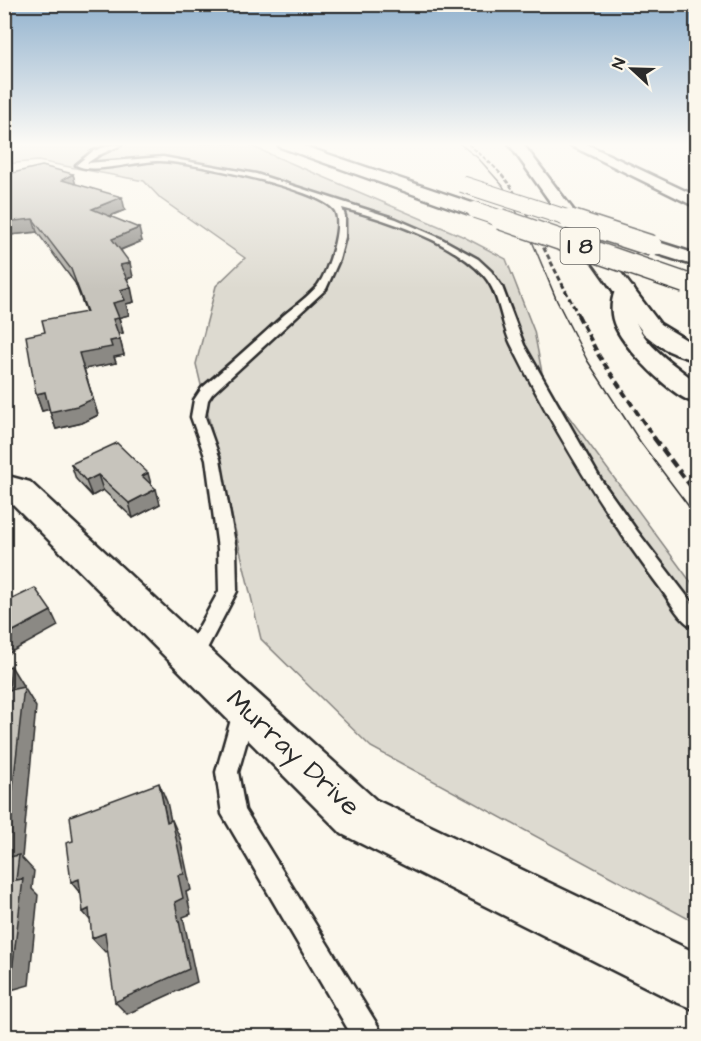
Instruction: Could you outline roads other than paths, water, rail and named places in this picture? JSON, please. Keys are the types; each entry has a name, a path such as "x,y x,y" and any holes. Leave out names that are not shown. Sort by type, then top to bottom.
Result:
{"main road":[{"name":"I 8","path":"426,193 691,285"},
{"name":"I 8","path":"489,193 696,260"},
{"path":"552,193 652,329 692,354"},
{"path":"676,193 696,202"},
{"path":"625,292 621,305 627,328 669,373 696,395"},
{"name":"Murray Drive","path":"4,485 19,489 244,709 359,817 696,982"}],"lane":[{"path":"312,193 335,204 419,232 475,262 486,272 495,283 513,334 532,373 594,482 641,552 696,621"},
{"path":"192,658 228,591 227,549 213,459 198,417 201,400 207,391 322,287 331,273 339,240 340,217 335,204"},
{"path":"244,709 227,772 234,814 368,1036"}],"tram line":[{"path":"506,193 532,241 557,301 587,360 641,443 696,516"}],"railway":[{"path":"515,193 530,220"},
{"path":"529,219 579,317"},
{"path":"578,315 599,356 655,439"},
{"path":"654,438 696,493"}]}
